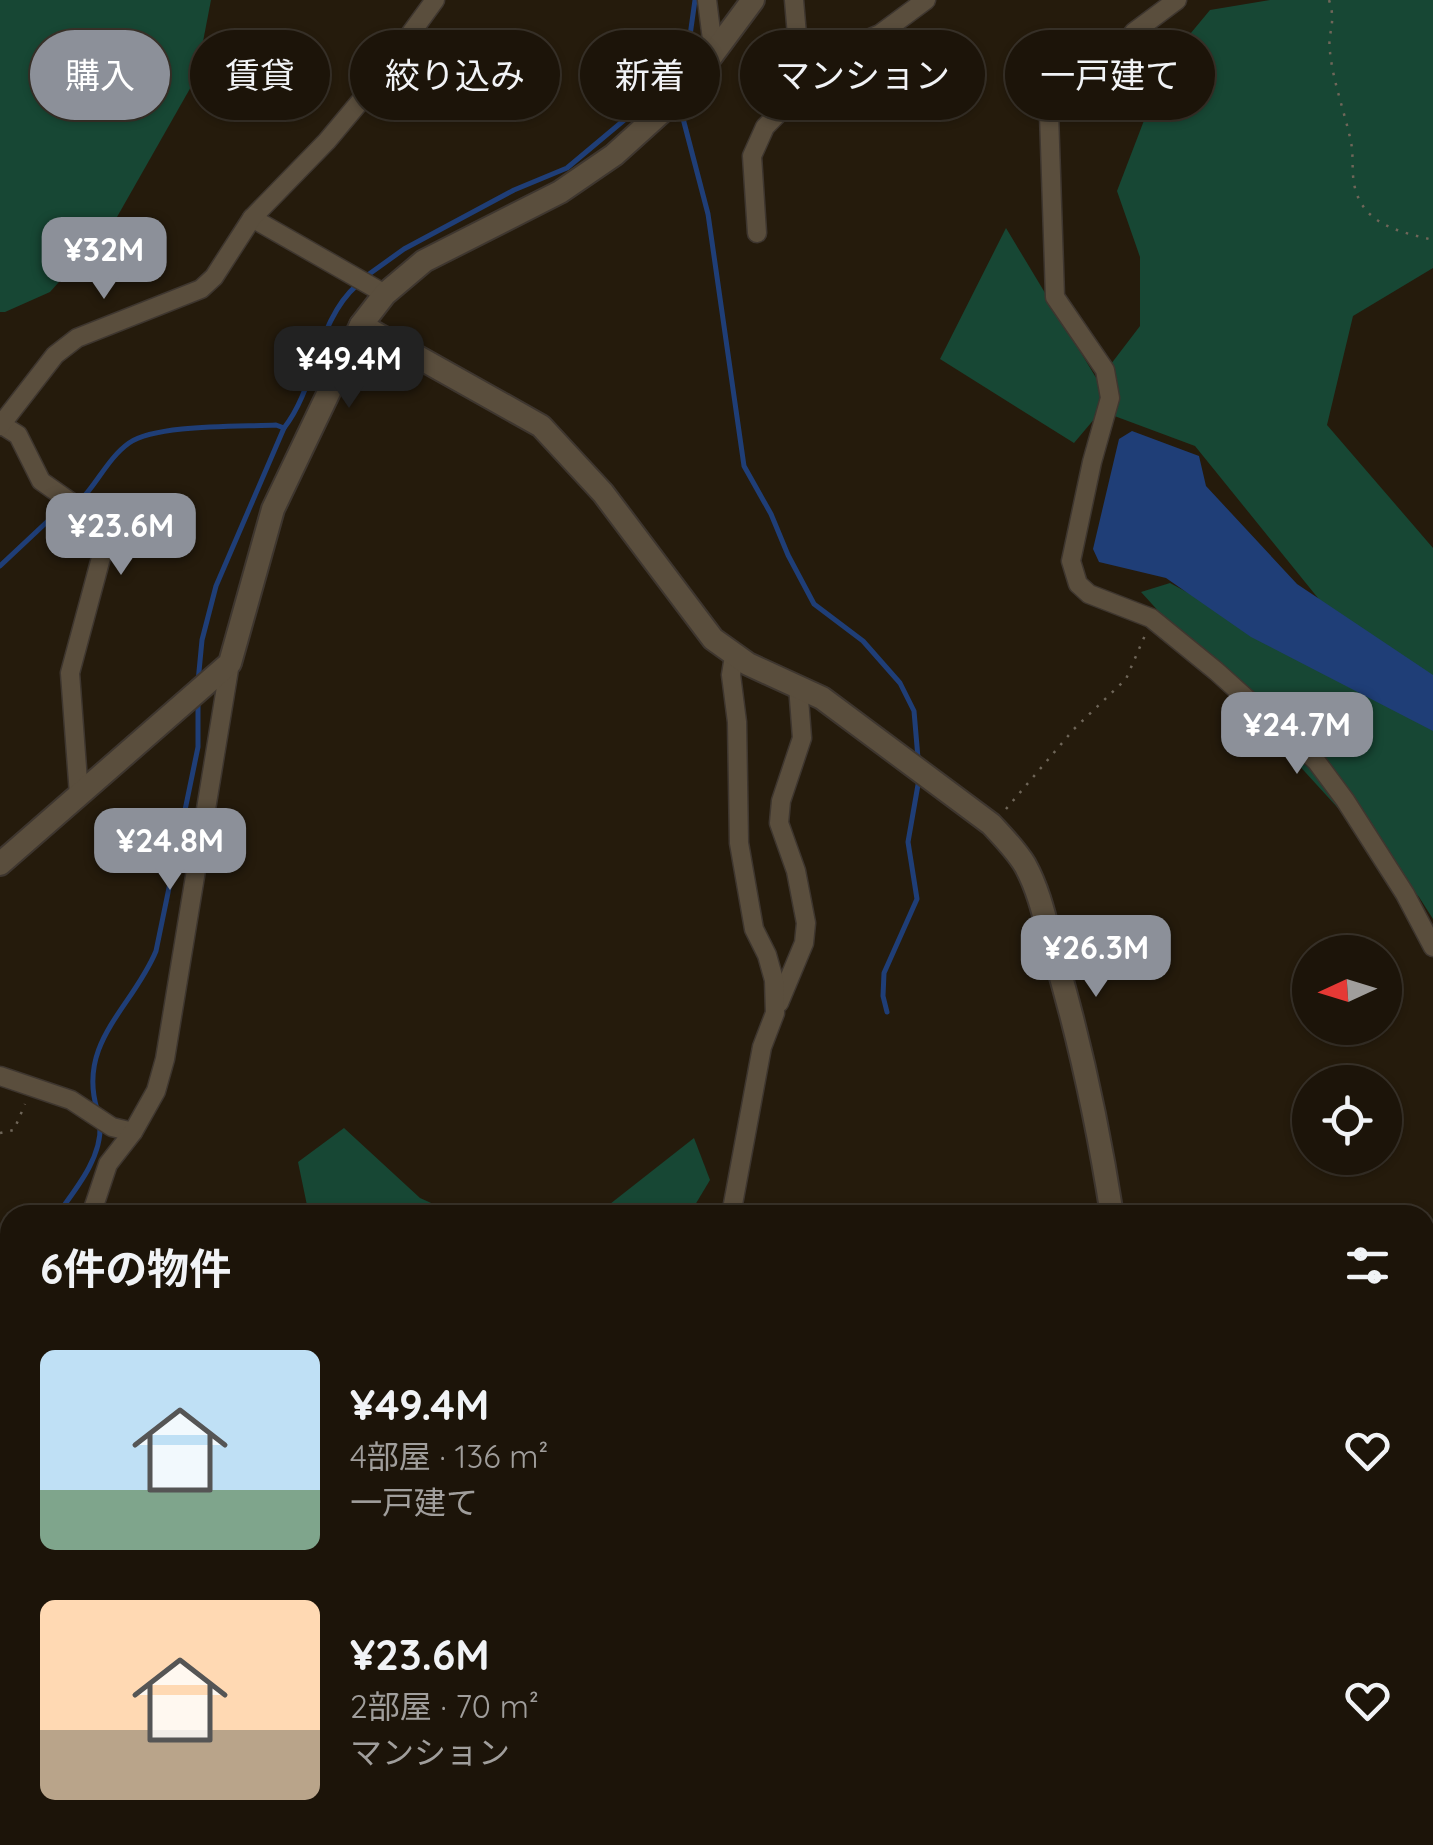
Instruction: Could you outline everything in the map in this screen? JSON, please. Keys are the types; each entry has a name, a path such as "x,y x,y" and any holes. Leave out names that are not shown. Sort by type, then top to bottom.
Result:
{"street":[{"path":"79,795 70,673 102,554 96,526 78,507 41,482 18,435 1,426 55,355 77,338 201,289 214,277 252,218 327,141 368,92 434,0"},
{"path":"707,0 711,30"},
{"path":"720,46 752,0"},
{"path":"794,0 797,30"},
{"path":"885,30 926,0"},
{"path":"1177,0 1134,32 1120,51 1063,82 1054,95 1049,114 1056,297 1104,370 1110,398 1071,560 1078,584 1090,594 1151,618 1316,762 1406,894 1433,947"},
{"path":"94,1205 108,1164 133,1132 156,1091 165,1059 230,663 272,509 361,325 372,286 560,192 614,155 653,120"},
{"path":"757,233 752,156 771,120"},
{"path":"252,218 372,286"},
{"path":"361,325 514,407 541,426 604,493 705,628 734,656 822,698 991,824 1025,866 1036,892 1081,1046 1110,1205"},
{"path":"734,656 731,689 737,722 739,843 754,929 774,980 775,1013"},
{"path":"0,864 230,663"},
{"path":"733,1205 762,1046 804,943 806,923 796,871 779,823 780,801 802,738 798,686"},
{"path":"0,1076 71,1100 112,1127 133,1132"}],"path":[{"path":"1329,0 1335,18 1329,51 1351,142 1355,188 1363,208 1380,224 1433,240"},
{"path":"991,824 1074,730 1126,679 1151,618"},
{"path":"0,1133 14,1130 20,1122 31,1084"}],"green space":[{"path":"0,0 211,0 205,30 190,30 190,89 117,217 50,292 0,312"},
{"path":"1270,0 1433,0 1433,268 1353,316 1327,425 1433,548 1433,919 1419,897 1141,592 1170,583 1411,713 1195,446 1101,411 1074,443 940,359 1006,228 1098,381 1140,326 1140,257 1117,191 1144,120 1215,120 1215,30 1193,30 1210,10"},
{"path":"344,1128 420,1198 436,1205 307,1205 298,1162"},
{"path":"694,1138 710,1180 695,1205 609,1205"}],"water":[{"path":"1132,431 1199,456 1206,486 1297,584 1433,675 1433,731 1251,637 1166,578 1099,562 1093,549 1119,439"}],"waterway":[{"path":"691,30 695,0"},
{"path":"365,277 404,249 514,190 567,168 624,120"},
{"path":"683,120 708,214 744,466 814,604 863,641 900,683 914,711 918,758"},
{"path":"198,682 202,640 216,586 284,428 304,393 333,317 357,285"},
{"path":"79,502 115,456 142,437 200,428 284,428"},
{"path":"0,566 50,519 69,508"},
{"path":"97,1109 93,1085 101,1044 156,951 198,747 198,703"},
{"path":"887,1012 884,973 917,899 908,842 919,779"},
{"path":"64,1205 92,1161 100,1125"}]}
